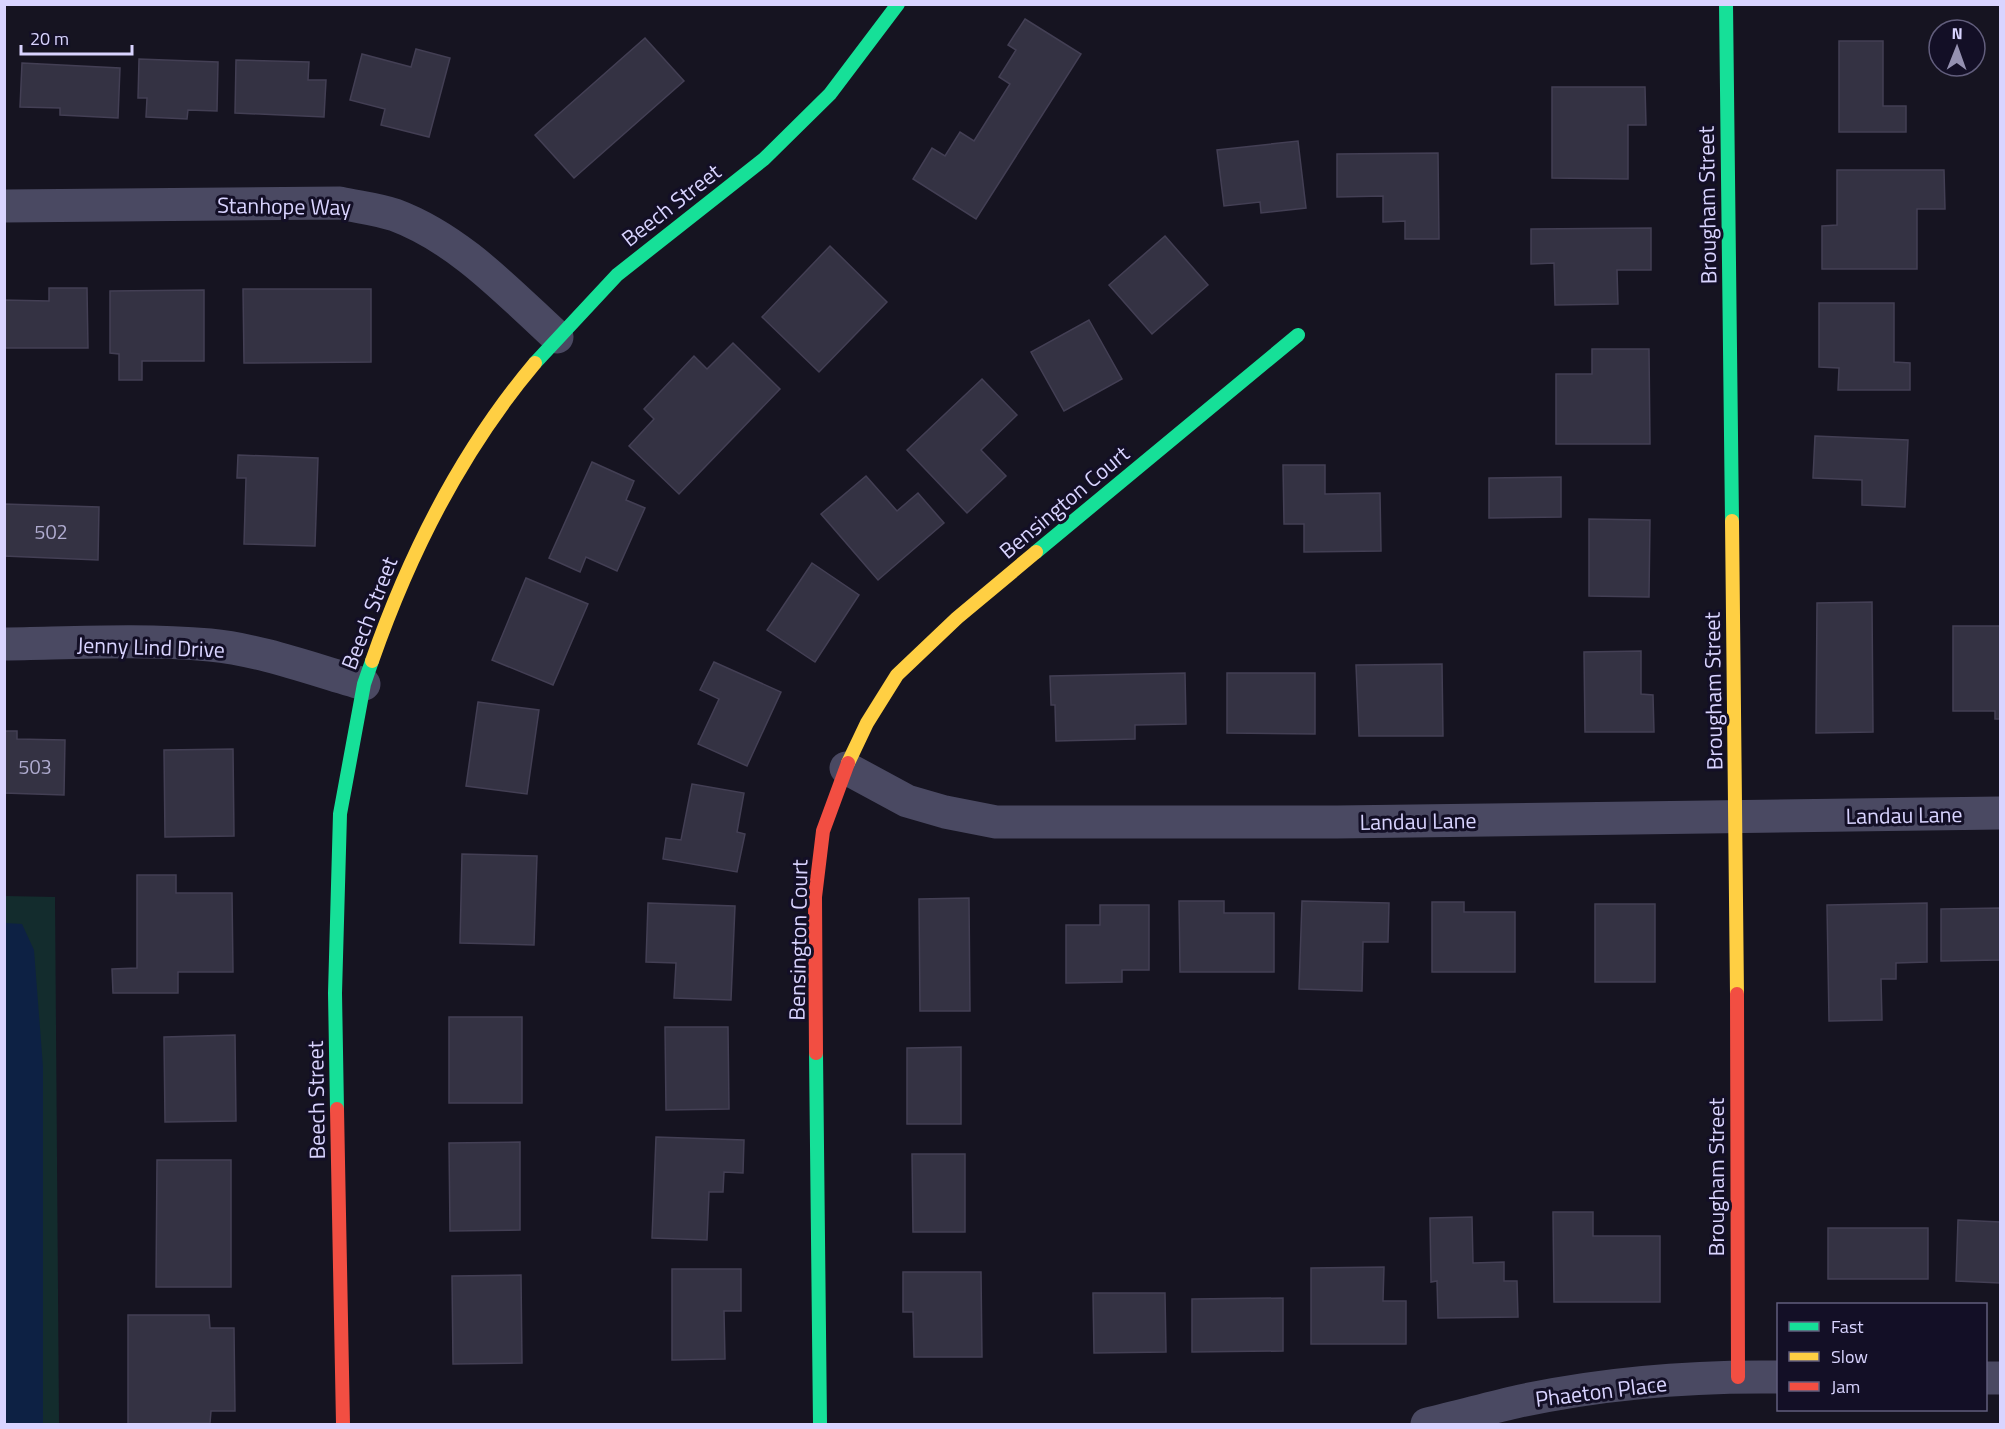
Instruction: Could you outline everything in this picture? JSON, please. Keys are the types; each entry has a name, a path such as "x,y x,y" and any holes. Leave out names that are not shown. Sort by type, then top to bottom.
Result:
{"street":[{"name":"Beech Street","path":"343,1425 335,1005 336,886 340,814 364,684 394,598 440,500 499,406 557,337 617,275 764,159 830,94 898,4"},
{"name":"Brougham Street","path":"1726,4 1736,817 1738,1377"},
{"name":"Stanhope Way","path":"4,206 340,203 394,215 446,240 557,337"},
{"name":"Bensington Court","path":"820,1425 815,897 823,831 846,768 867,723 897,675 948,626 1298,335"},
{"name":"Jenny Lind Drive","path":"4,644 212,645 264,656 364,684"},
{"name":"Landau Lane","path":"846,768 907,801 945,812 996,822 1337,822 2001,813"},
{"name":"Phaeton Place","path":"1427,1425 1520,1401 1589,1389 1738,1377 1777,1377"}],"green space":[{"path":"5,896 55,897 59,1424 5,1424"}],"water":[{"path":"5,923 22,924 34,950 43,1067 43,1424 5,1424"}],"building":[{"path":"1025,19 1081,54 976,219 913,179 932,148 945,156 960,132 974,141 1010,84 999,77 1016,50 1008,45"},
{"path":"645,38 684,81 574,178 535,135"},
{"path":"1839,41 1883,41 1883,106 1906,106 1906,132 1839,132"},
{"path":"416,49 450,58 429,137 381,125 385,109 350,100 362,54 411,67"},
{"path":"139,59 218,62 217,111 188,110 187,119 146,117 147,98 138,98"},
{"path":"236,60 309,62 308,80 326,80 324,117 235,113"},
{"path":"22,63 120,68 118,118 60,115 60,108 20,107"},
{"path":"1552,87 1645,87 1646,125 1628,125 1628,179 1552,178"},
{"path":"1298,141 1306,208 1261,213 1260,202 1224,206 1217,150"},
{"path":"1438,153 1439,239 1405,239 1405,221 1383,222 1383,196 1337,197 1337,154"},
{"path":"1837,170 1944,170 1945,209 1917,209 1917,269 1822,269 1822,226 1837,225"},
{"path":"1651,228 1651,270 1617,270 1618,304 1555,305 1554,263 1531,264 1531,229"},
{"path":"1165,236 1208,285 1152,334 1109,285"},
{"path":"830,246 887,302 819,372 762,317"},
{"path":"49,288 87,288 88,348 4,348 4,300 49,301"},
{"path":"243,289 371,289 371,362 244,363"},
{"path":"204,290 204,361 142,361 142,380 119,380 119,354 110,353 110,291"},
{"path":"1819,303 1894,303 1894,362 1910,363 1910,390 1838,390 1839,368 1819,367"},
{"path":"1089,320 1122,379 1064,411 1031,352"},
{"path":"733,343 780,389 679,494 629,446 654,419 644,409 694,356 707,369"},
{"path":"1592,349 1649,349 1650,444 1556,444 1556,374 1592,374"},
{"path":"982,379 1017,415 981,450 1006,476 967,513 907,450"},
{"path":"1815,436 1908,440 1905,507 1862,505 1862,480 1813,478"},
{"path":"238,455 318,458 315,546 244,544 246,478 237,478"},
{"path":"592,462 634,481 626,500 645,508 617,571 586,557 580,572 549,558"},
{"path":"1283,465 1325,465 1325,494 1380,493 1381,551 1304,552 1304,524 1284,524"},
{"path":"866,476 897,511 918,493 944,523 878,580 821,514"},
{"path":"1561,477 1561,517 1489,518 1489,478"},
{"path":"4,504 99,507 98,560 4,556"},
{"path":"1589,519 1650,520 1649,597 1589,596"},
{"path":"812,563 859,595 815,662 767,630"},
{"path":"526,578 588,604 553,685 492,660"},
{"path":"1872,602 1873,732 1816,733 1817,603"},
{"path":"1953,626 2000,626 2000,719 1995,719 1995,711 1953,711"},
{"path":"1641,651 1641,694 1653,695 1654,732 1585,732 1584,652"},
{"path":"714,662 781,692 747,766 698,744 719,699 700,690"},
{"path":"1442,664 1443,736 1359,736 1356,665"},
{"path":"1185,673 1186,724 1135,725 1135,739 1056,741 1055,705 1051,705 1050,676"},
{"path":"1227,673 1315,673 1315,734 1227,733"},
{"path":"478,702 539,710 527,794 466,786"},
{"path":"4,731 17,731 17,739 65,740 64,795 4,793"},
{"path":"233,749 234,836 165,837 164,750"},
{"path":"692,784 744,793 737,832 745,834 737,872 663,859 666,838 681,840"},
{"path":"462,854 537,856 534,945 460,943"},
{"path":"137,875 176,875 176,893 232,893 233,972 178,972 178,993 113,993 112,969 137,968"},
{"path":"969,898 970,1011 920,1011 919,899"},
{"path":"1179,901 1224,901 1224,913 1274,913 1274,972 1180,972"},
{"path":"1302,901 1389,903 1388,942 1363,942 1362,991 1299,989"},
{"path":"1432,902 1464,902 1464,912 1515,912 1515,972 1432,972"},
{"path":"648,903 735,906 731,1000 674,998 676,963 646,962"},
{"path":"1927,903 1927,962 1896,963 1896,979 1881,979 1882,1020 1829,1021 1827,905"},
{"path":"1595,904 1655,904 1655,982 1595,982"},
{"path":"1100,905 1149,905 1149,970 1122,970 1122,982 1066,983 1066,925 1100,925"},
{"path":"2000,908 2000,960 1941,961 1941,909"},
{"path":"449,1017 522,1017 522,1103 449,1103"},
{"path":"665,1027 728,1027 729,1109 666,1110"},
{"path":"235,1035 236,1121 165,1122 164,1037"},
{"path":"961,1047 961,1124 907,1124 907,1048"},
{"path":"656,1137 744,1140 743,1173 724,1172 723,1192 709,1192 707,1240 652,1238"},
{"path":"520,1142 520,1230 450,1231 449,1143"},
{"path":"912,1154 965,1154 965,1232 913,1232"},
{"path":"157,1160 231,1160 231,1287 156,1287"},
{"path":"1553,1212 1593,1212 1593,1236 1660,1236 1660,1302 1554,1302"},
{"path":"1472,1217 1473,1263 1504,1262 1504,1281 1517,1281 1518,1317 1438,1318 1437,1281 1431,1282 1430,1218"},
{"path":"1958,1220 2000,1222 2000,1283 1956,1281"},
{"path":"1828,1228 1928,1228 1928,1279 1828,1279"},
{"path":"1384,1267 1383,1301 1406,1301 1406,1344 1311,1344 1311,1268"},
{"path":"672,1269 741,1269 741,1311 724,1311 725,1359 672,1360"},
{"path":"903,1272 981,1272 982,1357 914,1357 913,1312 903,1312"},
{"path":"521,1275 522,1363 453,1364 452,1276"},
{"path":"1093,1293 1165,1293 1166,1352 1094,1353"},
{"path":"1283,1298 1283,1351 1192,1352 1192,1299"},
{"path":"128,1315 209,1315 210,1328 234,1328 235,1411 211,1411 210,1423 128,1424"}],"traffic: fast":[{"path":"535,363 617,275 764,159 830,94 898,4"},
{"path":"1726,4 1732,521"},
{"path":"1036,552 1298,335"},
{"path":"337,1109 335,993 340,814 364,684 372,661"},
{"path":"816,1053 820,1424"}],"traffic: slow":[{"path":"372,661 403,581 440,504 484,431 535,363"},
{"path":"1732,521 1737,994"},
{"path":"848,763 867,723 897,675 957,618 1036,552"}],"traffic: jam":[{"path":"816,1053 815,897 823,831 848,763"},
{"path":"1737,994 1738,1377"},
{"path":"337,1109 343,1424"}]}
